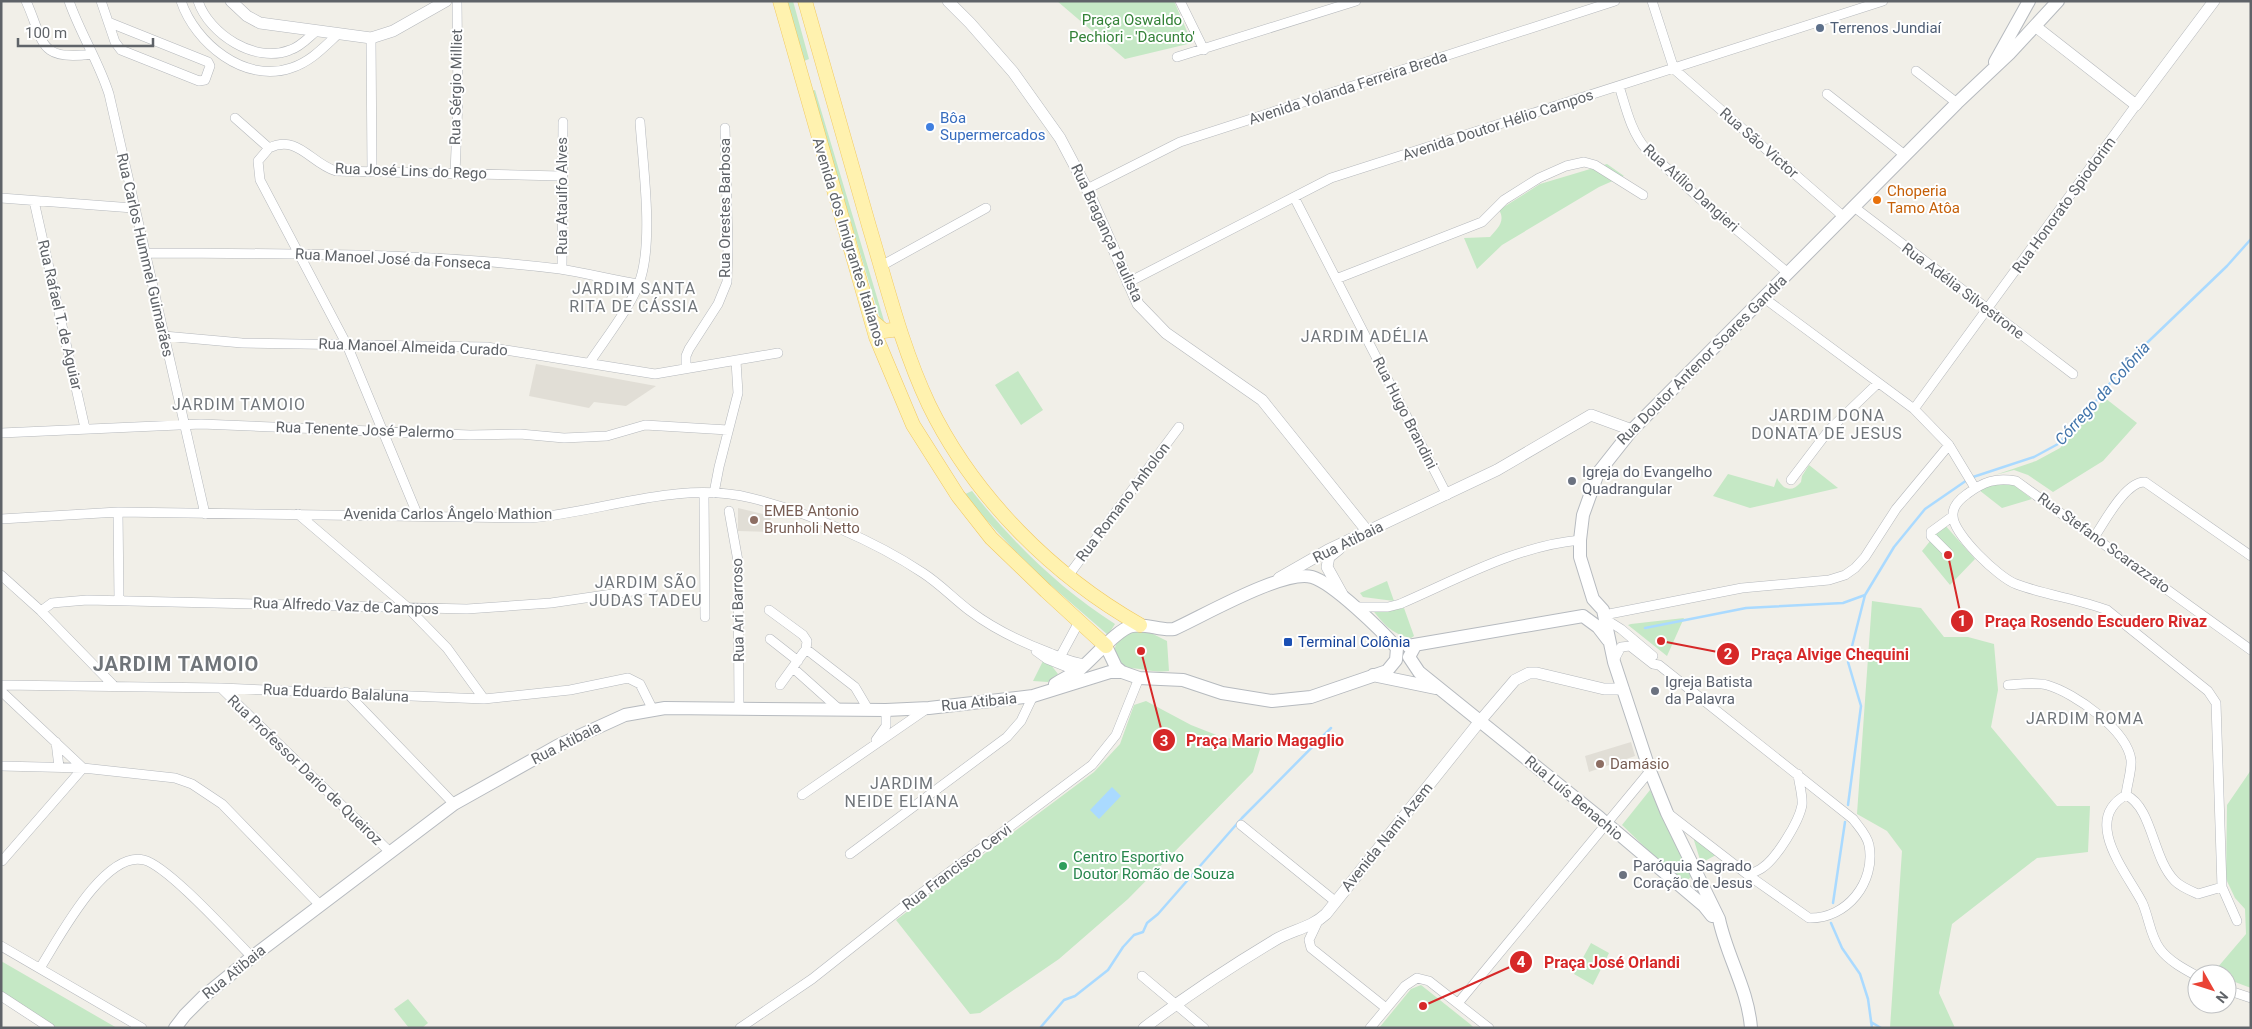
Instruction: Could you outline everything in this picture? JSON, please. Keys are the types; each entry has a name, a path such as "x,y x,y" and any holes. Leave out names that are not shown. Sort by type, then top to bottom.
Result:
{"main road":[{"name":"Avenida dos Imigrantes Italianos","path":"780,1 876,337 912,425 967,510 991,538 1106,646"},
{"name":"Avenida dos Imigrantes Italianos","path":"805,1 899,328 929,405 973,476 1012,524 1068,576 1113,609 1140,625"},
{"path":"2030,1 2029,16 2035,26"},
{"path":"1992,68 2030,1"},
{"name":"Rua Doutor Antenor Soares Gandra","path":"1751,1028 1742,983 1722,936 1719,919 1667,813 1650,771 1614,662 1604,617 1593,599 1582,564 1580,540 1583,515 1598,473 1632,430 1906,156 1956,103 2009,54 2058,1"},
{"path":"804,83 816,77 826,79"},
{"path":"871,320 884,331 899,328"},
{"path":"942,473 958,480 973,476"},
{"path":"1272,583 1293,577 1314,578 1351,604 1397,648"},
{"name":"Rua Atibaia","path":"1039,694 1082,667 1123,630 1140,625 1166,630 1174,629 1272,583"},
{"path":"1397,648 1583,616 1590,608 1593,599"},
{"path":"1583,616 1598,628 1608,640"},
{"path":"1106,646 1116,667 1116,672"},
{"name":"Rua Luís Benachio","path":"1415,646 1409,657 1419,672 1607,824 1710,912 1722,936"},
{"path":"1082,667 1116,672 1139,678 1183,680 1222,692 1272,701 1311,697 1391,668 1396,660 1397,648"},
{"name":"Rua Atibaia","path":"176,1028 185,1015 203,997 252,956 454,804 590,730 625,714 652,708 886,710 929,708 1039,694 1116,672"},
{"name":"Rua Luís Benachio","path":"1373,675 1438,688"},
{"path":"1677,884 1693,885 1701,881"}],"street":[{"path":"26,1 34,26 48,49 66,57 91,54"},
{"name":"Rua Carlos Hummel Guimarães","path":"69,1 91,54 104,78 109,94 133,208 205,514"},
{"path":"101,1 114,42 121,50 199,81 206,80 210,66 208,62 108,22"},
{"path":"181,1 190,23 200,36 215,50 251,68 268,71 290,69 307,61 337,35"},
{"path":"198,1 210,22 220,32 247,49 277,53 289,51 302,44 315,32"},
{"path":"231,1 247,16 260,24 371,38 393,31 446,1"},
{"name":"Rua Sérgio Milliet","path":"455,174 458,99 457,1"},
{"name":"Rua Bragança Paulista","path":"948,1 1013,72 1060,138 1087,190 1127,284 1138,304 1166,333 1262,400 1368,532"},
{"path":"1180,1 1204,50"},
{"path":"1176,57 1204,50 1356,1"},
{"name":"Avenida Yolanda Ferreira Breda","path":"1087,190 1180,142 1615,1"},
{"path":"1652,1 1674,69"},
{"name":"Avenida Doutor Hélio Campos","path":"1127,284 1331,178 1883,1"},
{"name":"Rua Honorato Spiodorim","path":"1914,409 2214,1"},
{"path":"2035,26 2136,106"},
{"path":"371,38 372,172"},
{"name":"Rua São Victor","path":"1674,69 1844,217"},
{"path":"1916,71 1956,103"},
{"name":"Rua Atílio Dangieri","path":"1619,86 1632,127 1642,144 1700,199 1788,273"},
{"path":"1827,94 1906,156"},
{"path":"235,118 269,148 262,153 258,161 260,180 347,346 418,516"},
{"name":"Rua Ataulfo Alves","path":"562,270 561,176 563,122"},
{"path":"590,362 638,284 645,257 646,235 640,122"},
{"name":"Rua Orestes Barbosa","path":"686,368 686,356 718,304 727,282 725,128"},
{"name":"Rua José Lins do Rego","path":"269,148 280,143 288,144 307,153 325,167 336,170 561,176"},
{"path":"1336,279 1482,222 1504,200 1539,178 1584,162 1595,165 1644,195"},
{"name":"Rua Hugo Brandini","path":"1294,197 1447,496"},
{"path":"1,198 133,208"},
{"name":"Rua Rafael T. de Aguiar","path":"34,202 85,428"},
{"name":"Rua Adélia Silvestrone","path":"1854,207 2073,374"},
{"path":"881,266 986,208"},
{"name":"Rua Manoel José da Fonseca","path":"145,253 300,254 452,260 562,270 638,284"},
{"path":"1764,298 1914,409 1949,445 1973,485 1955,506 1953,516 1956,526 1968,542 2002,578 2016,584 2107,610 2208,691 2216,703 2218,716 2222,887 2237,920"},
{"name":"Rua Manoel Almeida Curado","path":"164,336 242,343 487,347 590,362 638,373 668,373 686,368 778,353"},
{"path":"714,493 738,393 736,361"},
{"path":"1791,480 1829,430 1878,383"},
{"name":"Rua Atibaia","path":"1272,583 1322,553 1447,496 1497,470 1592,415 1632,430"},
{"name":"Rua Tenente José Palermo","path":"2,433 201,424 470,435 520,434 564,438 607,436 645,425 728,430"},
{"name":"Rua Romano Anholon","path":"1068,576 1179,427"},
{"path":"1604,617 1725,591 1829,580 1845,575 1855,568 1865,556 1896,510 1949,445"},
{"name":"Rua Stefano Scarazzato","path":"1973,485 1990,480 2005,479 2016,481 2251,650"},
{"path":"2095,536 2129,488 2139,482 2151,484 2251,556"},
{"name":"Avenida Carlos Ângelo Mathion","path":"1,519 118,512 539,517 556,516 648,496 714,493 766,502 868,542 932,579 990,626 1032,647 1082,667"},
{"path":"704,494 705,617"},
{"name":"Rua Ari Barroso","path":"729,511 738,561 739,709"},
{"path":"118,512 119,600"},
{"path":"298,514 406,606 447,648 484,699"},
{"path":"1948,552 1931,536 1931,532 1953,516"},
{"path":"1346,543 1330,557 1326,567 1334,583 1351,604 1388,607 1400,604 1510,556 1560,542 1580,540"},
{"path":"1,575 41,611 114,686"},
{"name":"Rua Alfredo Vaz de Campos","path":"41,611 52,603 68,600 406,606 435,609 512,607 653,588"},
{"path":"770,610 803,635 807,641 806,649 780,686"},
{"path":"1604,617 1656,659 1659,665 1853,819 1867,837 1869,845 1867,876 1856,897 1834,913 1818,918 1809,918 1748,875 1667,813"},
{"path":"1060,657 1080,620"},
{"path":"770,639 840,710"},
{"path":"1614,662 1615,655 1621,647 1630,646 1653,664 1659,665"},
{"name":"Avenida Carlos Ângelo Mathion","path":"1032,647 1047,658 1082,667"},
{"path":"806,649 855,686 868,710"},
{"name":"Avenida Nami Azem","path":"1144,1028 1175,1004 1279,938 1317,923 1336,902 1480,720 1515,680 1529,673 1604,688 1623,689"},
{"name":"Rua Eduardo Balaluna","path":"1,685 221,688 346,692 433,699 484,699 570,690 628,678 640,684 652,708"},
{"name":"Rua Francisco Cervi","path":"740,1028 812,979 903,907 1092,765 1116,735 1139,678"},
{"path":"2008,685 2046,685 2066,693 2118,733 2126,745 2131,761 2126,795"},
{"name":"Rua Professor Dario de Queiroz","path":"221,688 390,852"},
{"path":"1,691 83,768"},
{"path":"346,692 454,804"},
{"path":"850,854 1007,737 1021,721 1039,694"},
{"path":"802,795 929,708"},
{"path":"872,746 886,726 886,710"},
{"path":"56,742 59,767"},
{"path":"1,766 83,768 175,778 205,791 222,804 319,904"},
{"path":"2,861 83,768"},
{"path":"1459,1002 1650,771"},
{"path":"1748,875 1763,868 1772,858 1788,835 1798,815 1802,804 1798,774"},
{"path":"2126,795 2134,799 2140,806 2158,854 2175,881 2198,894 2222,887"},
{"path":"2126,795 2116,800 2110,810 2107,831 2116,860 2143,904 2159,948 2167,957 2187,970"},
{"path":"1241,825 1336,902"},
{"path":"40,968 88,892 110,872 125,862 142,859 165,871 252,956"},
{"path":"1317,923 1309,940 1311,948 1386,1008"},
{"path":"3,950 40,968 134,1026"},
{"path":"1142,976 1204,1028"},
{"path":"1370,1028 1405,986 1417,978 1429,981 1459,1002 1489,1028"},
{"path":"2237,993 2251,998"},
{"path":"1,996 50,1028"}],"shaded area":[{"path":"536,364 656,386 626,406 594,402 589,408 529,396"},
{"name":"EMEB Antonio Brunholi Netto","path":"738,508 771,516 769,532 738,531"},
{"name":"Damásio","path":"1631,742 1635,756 1589,772 1585,756"}],"green space":[{"path":"786,1 793,1 809,59 804,61"},
{"name":"Praça Oswaldo Pechiori - 'Dacunto'","path":"1057,1 1174,1 1192,43 1125,59"},
{"path":"815,90 885,324 882,325 811,91"},
{"path":"1607,164 1624,176 1599,187 1502,245 1477,269 1464,238 1490,237 1498,228 1502,218 1499,210 1540,184"},
{"path":"1018,371 1043,410 1021,425 995,385"},
{"path":"2105,398 2137,423 2103,461 2053,492 2028,475 2014,470 1995,475 2036,461 2060,448"},
{"path":"1809,465 1838,488 1750,508 1713,496 1728,474 1774,487 1777,478 1782,485 1791,489 1801,482 1802,476"},
{"path":"2000,483 2014,485 2032,499 2002,508 1979,490 1987,485"},
{"path":"972,491 1003,528 1038,564 1075,596 1115,624 1108,635 1032,569 963,495"},
{"path":"1944,524 1975,559 1950,585 1922,551"},
{"path":"1387,581 1394,601 1363,597 1360,593"},
{"path":"1872,601 1921,608 1944,637 1968,637 1994,644 1998,690 1991,727 2057,806 2090,806 2088,852 2037,858 1952,924 1939,993 1955,1028 1890,1028 1902,851 1887,831 1857,814"},
{"path":"1371,608 1383,610 1404,608 1414,636 1411,638 1393,631"},
{"path":"1684,618 1667,656 1628,625 1631,624"},
{"path":"1135,630 1151,633 1167,641 1169,671 1122,668 1113,654 1118,638"},
{"path":"1043,661 1051,665 1058,674 1048,682 1033,681"},
{"name":"Centro Esportivo Doutor Romão de Souza","path":"1146,701 1191,725 1224,738 1256,740 1260,749 1253,772 1128,899 1059,959 980,1013 970,1014 896,920 1094,772 1120,744 1134,705"},
{"path":"2251,770 2251,988 2237,983 2237,964 2220,964 2246,934 2245,909 2235,898 2226,879 2227,805"},
{"path":"1650,790 1691,877 1683,884 1622,825"},
{"path":"1693,837 1716,855 1701,863"},
{"path":"1591,943 1609,953 1593,985 1574,974"},
{"path":"1,961 117,1028 56,1028 1,992"},
{"path":"1421,985 1474,1028 1379,1028 1411,989"},
{"path":"408,999 428,1023 422,1028 409,1028 394,1009"}],"water":[{"path":"1112,787 1121,796 1099,819 1090,810"}],"waterway":[{"name":"Córrego da Colônia","path":"1645,628 1746,608 1843,603 1865,595 1894,547 1925,509 1970,478 2034,457 2058,444 2093,405 2125,364 2227,266 2251,239"},
{"path":"1848,805 1861,706 1848,662 1865,595"},
{"path":"1040,1028 1064,1000 1075,996 1108,970 1123,947 1134,935 1143,932 1147,923 1158,914 1242,818 1331,728"},
{"path":"1833,903 1845,822"},
{"path":"1831,923 1842,948 1860,974 1868,999 1872,1028"},
{"path":"1871,1022 1881,1028"}],"place":[{"name":"Terrenos Jundiaí","path":"1820,28"},
{"name":"Bôa Supermercados","path":"930,127"},
{"name":"Choperia Tamo Atôa","path":"1877,200"},
{"name":"Igreja do Evangelho Quadrangular","path":"1572,481"},
{"name":"EMEB Antonio Brunholi Netto","path":"754,520"},
{"name":"Praça Rosendo Escudero Rivaz","path":"1948,555"},
{"name":"Praça Alvige Chequini","path":"1661,641"},
{"name":"Terminal Colônia","path":"1288,642"},
{"name":"Praça Mario Magaglio","path":"1141,651"},
{"name":"Igreja Batista da Palavra","path":"1655,691"},
{"name":"Damásio","path":"1600,764"},
{"name":"Centro Esportivo Doutor Romão de Souza","path":"1063,866"},
{"name":"Paróquia Sagrado Coração de Jesus","path":"1623,875"},
{"name":"Praça José Orlandi","path":"1423,1006"}],"district":[{"name":"JARDIM SANTA RITA DE CÁSSIA","path":"634,297"},
{"name":"JARDIM ADÉLIA","path":"1365,336"},
{"name":"JARDIM TAMOIO","path":"239,404"},
{"name":"JARDIM DONA DONATA DE JESUS","path":"1827,424"},
{"name":"JARDIM SÃO JUDAS TADEU","path":"646,591"},
{"name":"JARDIM TAMOIO","path":"176,664"},
{"name":"JARDIM ROMA","path":"2085,718"},
{"name":"JARDIM NEIDE ELIANA","path":"902,792"}]}
